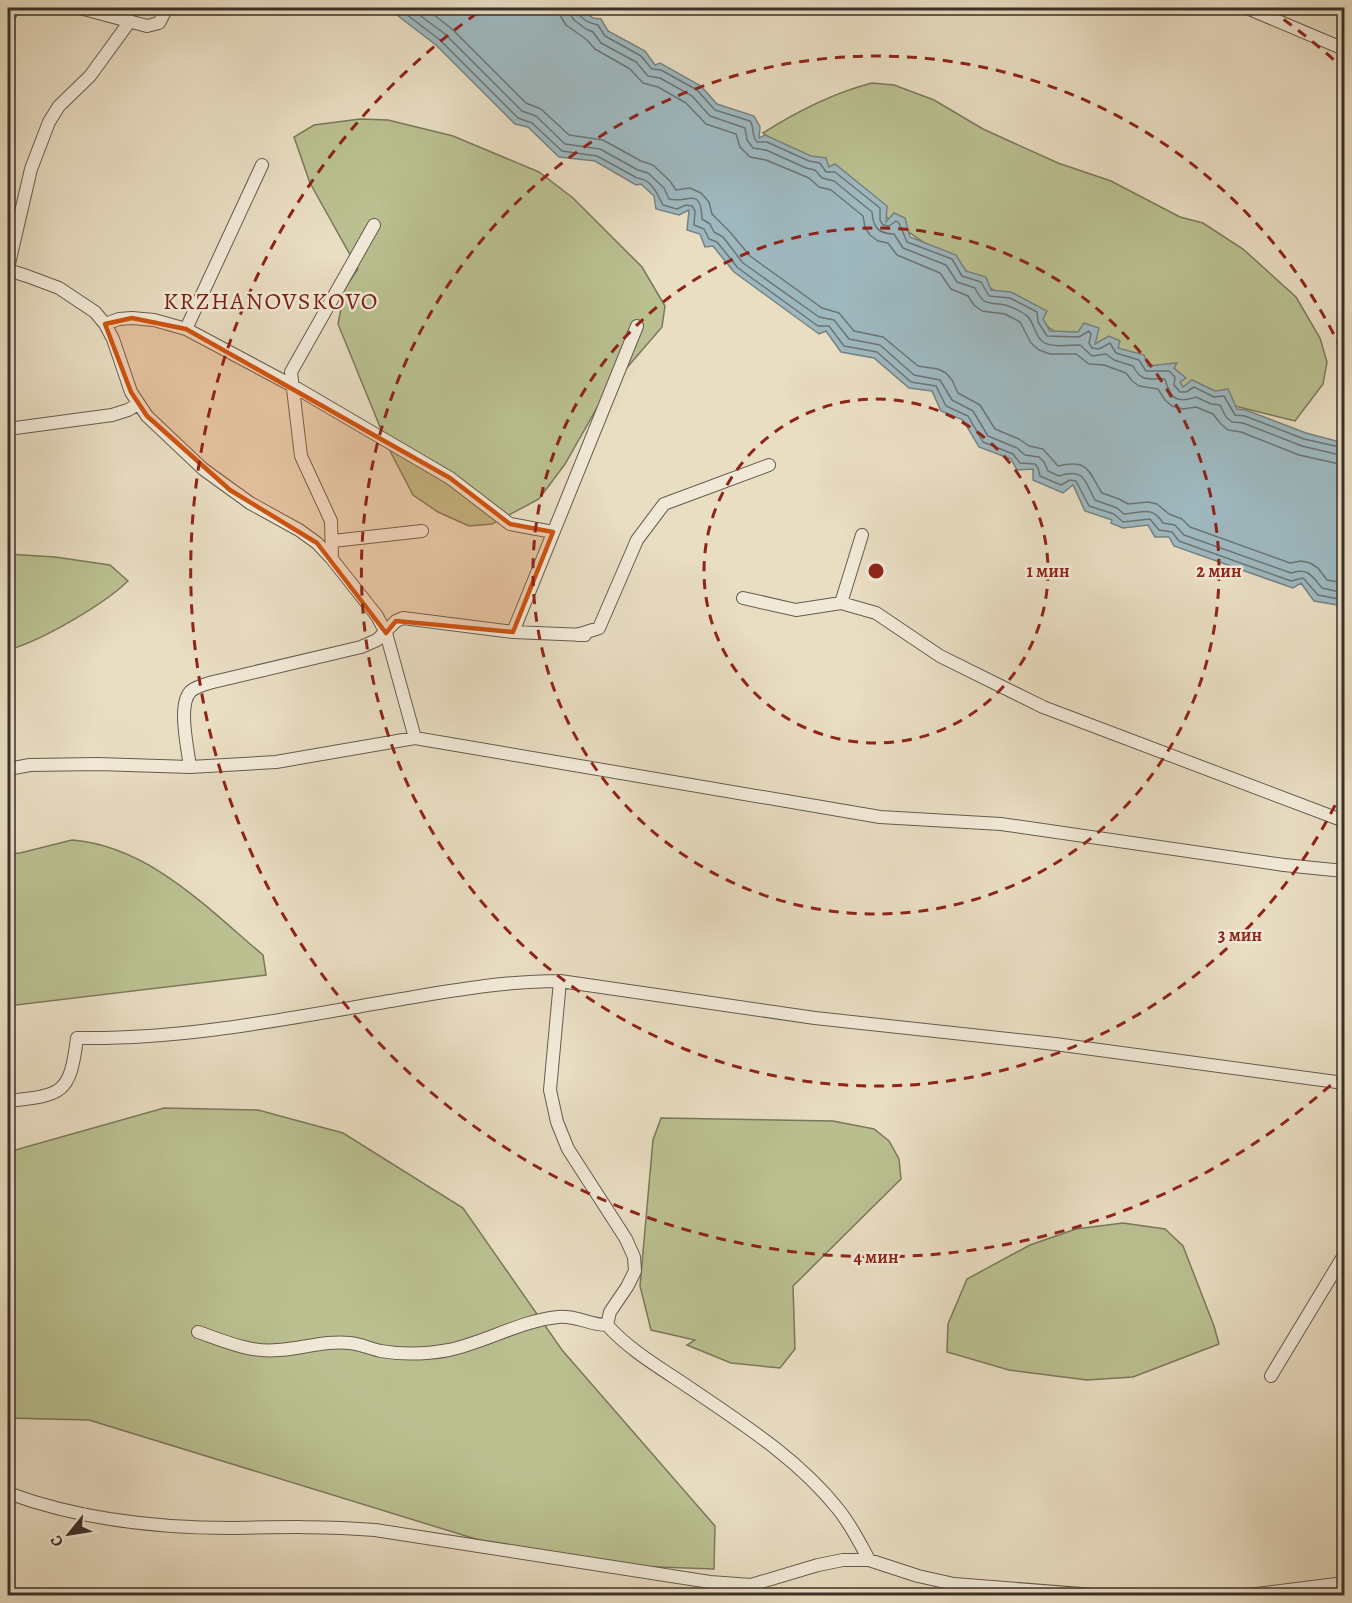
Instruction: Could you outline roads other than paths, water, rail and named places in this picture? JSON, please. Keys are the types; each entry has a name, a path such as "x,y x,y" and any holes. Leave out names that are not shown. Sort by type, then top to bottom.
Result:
{"street":[{"path":"8,19 13,8"},
{"path":"80,8 147,26 159,23 167,8"},
{"path":"1247,8 1344,49"},
{"path":"130,21 90,76 59,106 49,122 31,169 8,269 59,288 95,312 113,339 131,392 147,416 203,470 250,503 299,530 317,543 332,559 377,616 386,633 415,738"},
{"path":"186,329 262,165"},
{"path":"332,559 331,521 301,456 291,372 374,225"},
{"path":"105,324 118,319 132,318 154,320 186,329 293,386 450,478 510,525 553,532"},
{"path":"513,632 637,326"},
{"path":"8,429 112,415 138,404"},
{"path":"190,767 183,712 184,702 190,692 213,682 361,646 377,640 396,621 403,618 513,632 580,635 599,628 637,540 663,504 769,465"},
{"path":"333,541 422,531"},
{"path":"842,603 862,535"},
{"path":"743,598 796,610 842,603 876,613 940,656 1043,707 1344,821"},
{"path":"8,769 30,765 98,764 190,767 276,762 415,738 880,817 1001,824 1284,865 1344,871"},
{"path":"8,1101 47,1097 64,1087 74,1064 77,1038 153,1037 208,1030 477,986 521,981 560,981 815,1018 1055,1044 1344,1083"},
{"path":"560,981 550,1090 557,1122 568,1149 626,1239 634,1257 635,1271 610,1312 607,1325"},
{"path":"1271,1376 1344,1255"},
{"path":"198,1332 253,1350 278,1350 321,1342 351,1343 381,1351 408,1354 448,1350 533,1322 558,1317 572,1317 597,1325 607,1325 617,1336 670,1375 768,1442 812,1481 840,1511 869,1560"},
{"path":"8,1493 116,1520 231,1528 327,1526 375,1530 710,1582 751,1586"},
{"path":"731,1596 751,1586 818,1565 843,1560 869,1560 954,1584 1106,1596"},
{"path":"1241,1596 1344,1583"}],"water":[{"path":"388,8 580,8 593,18 601,19 608,31 645,51 655,65 660,63 701,86 717,104 754,116 760,127 759,138 765,135 811,156 826,158 829,167 835,164 887,206 886,222 894,213 905,218 910,237 956,255 966,271 986,277 991,290 1011,292 1047,311 1043,319 1050,331 1078,332 1084,323 1099,328 1095,344 1109,336 1120,341 1118,348 1144,355 1148,366 1177,363 1174,368 1186,378 1180,382 1183,387 1192,380 1215,391 1228,389 1237,409 1246,410 1306,433 1344,443 1344,606 1314,601 1301,583 1293,588 1174,546 1169,537 1155,537 1148,525 1123,528 1111,523 1112,520 1085,511 1073,485 1063,493 1033,480 1033,469 1017,470 1011,459 979,447 963,420 941,411 932,391 909,388 874,358 841,352 826,331 819,334 734,272 713,246 705,247 700,234 687,230 689,210 679,215 656,209 654,196 641,184 636,185 595,161 559,157 528,127 515,124 436,45"}],"district":[{"name":"KRZHANOVSKOVO","path":"271,301"}]}
